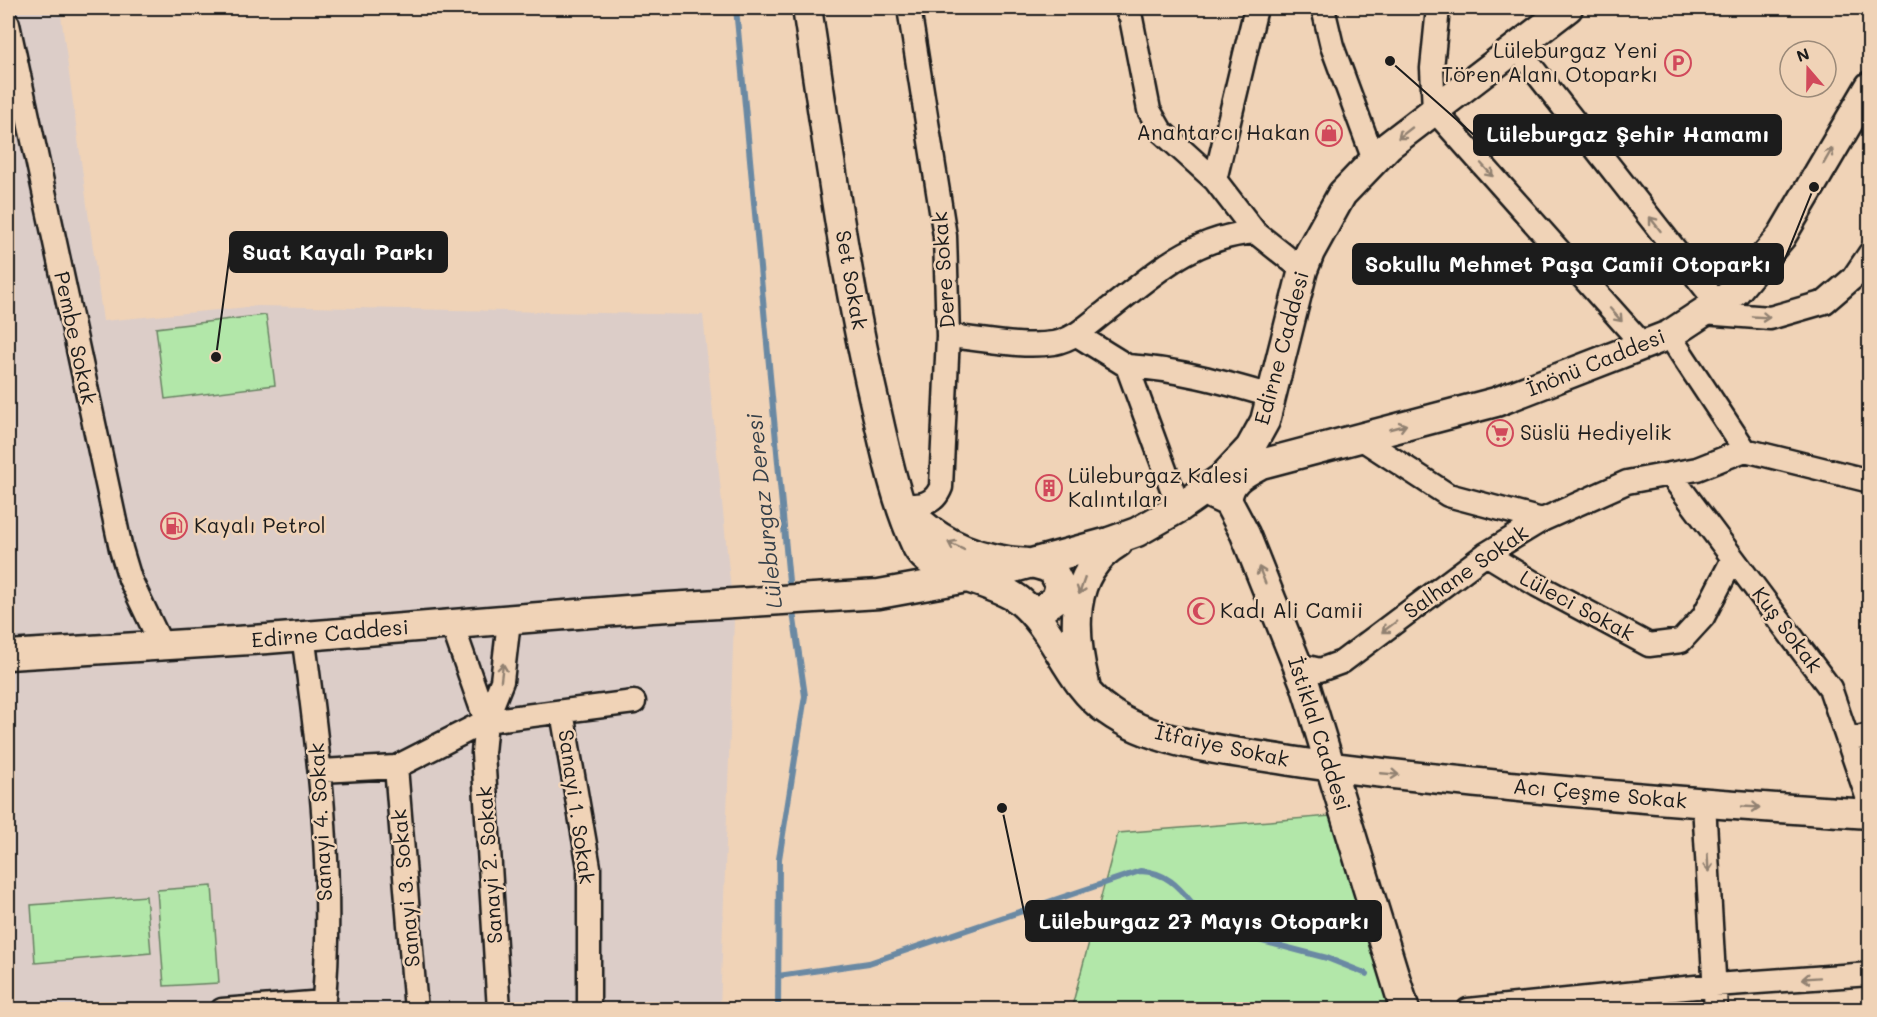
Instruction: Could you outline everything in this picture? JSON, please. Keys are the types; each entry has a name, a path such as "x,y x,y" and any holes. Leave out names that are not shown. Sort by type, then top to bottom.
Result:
{"main road":[{"name":"Set Sokak","path":"807,8 857,319 884,442 916,547 915,569 902,591"},
{"name":"Edirne Caddesi","path":"8,656 902,591 972,578 1033,563 1137,532 1186,503 1239,461 1268,409 1310,252 1342,194 1388,146 1568,8"},
{"name":"İnönü Caddesi","path":"1228,502 1230,487 1241,476 1262,464 1300,452 1496,402 1669,335 1736,291 1781,237 1869,86"},
{"path":"1268,409 1267,434 1274,445 1286,451 1300,452"},
{"path":"1186,503 1217,495 1228,502"},
{"name":"İstiklal Caddesi","path":"1228,502 1260,568 1298,665 1332,768 1405,1010"},
{"path":"902,505 931,532 960,549 995,559 1033,563 1053,571 1060,581 1056,599 1048,607 1039,610 1028,608"},
{"path":"1087,692 1076,638 1080,592 1091,566 1101,555 1137,532"},
{"path":"916,547 928,560 972,578"},
{"name":"İtfaiye Sokak","path":"972,578 1004,591 1028,608 1068,669 1087,692 1106,711 1128,723 1196,744 1332,768"},
{"path":"1296,762 1314,750 1321,734"},
{"name":"Acı Çeşme Sokak","path":"1332,768 1704,804 1869,814"}],"street":[{"name":"Dere Sokak","path":"902,505 918,506 930,502 938,496 941,487 948,336 945,236 909,8"},
{"path":"1126,8 1131,18 1149,110 1161,131 1215,180 1255,232 1304,270"},
{"path":"1215,180 1256,8"},
{"path":"1323,8 1332,46 1374,160"},
{"path":"1438,8 1432,68 1434,111 1643,345"},
{"name":"Pembe Sokak","path":"8,24 121,549 130,579 162,646"},
{"path":"1516,47 1710,308 1770,318 1825,302 1853,278 1869,253"},
{"path":"948,336 1018,343 1054,342 1077,335 1177,256 1206,241 1234,234 1255,232"},
{"path":"1077,335 1126,366 1163,368 1200,375 1268,409"},
{"path":"1669,335 1745,450 1869,481"},
{"path":"1126,366 1186,503"},
{"path":"1359,437 1448,495 1542,520"},
{"name":"Salhane Sokak","path":"1298,665 1320,670 1342,662 1486,554 1542,520 1627,482 1697,469 1745,450"},
{"name":"Kuş Sokak","path":"1670,474 1830,688 1859,737 1869,805"},
{"name":"Lüleci Sokak","path":"1486,554 1537,585 1649,645 1681,641 1703,617 1733,559"},
{"name":"Sanayi 2. Sokak","path":"499,1010 483,753 486,721 502,681 509,621"},
{"name":"Sanayi 2. Sokak","path":"452,624 486,721"},
{"name":"Sanayi 4. Sokak","path":"303,635 321,771 327,906 323,1006"},
{"path":"321,771 396,767 486,721 634,702"},
{"name":"Sanayi 1. Sokak","path":"562,712 589,867 589,1010"},
{"name":"Sanayi 3. Sokak","path":"396,767 416,1010"},
{"path":"1704,804 1716,1010"},
{"path":"1468,1010 1715,985 1869,974"},
{"path":"222,1010 323,1006"}],"shaded area":[{"path":"8,8 60,8 103,321 258,306 703,315 734,620 720,1009 8,1009"}],"green space":[{"path":"266,315 275,385 165,399 156,328"},
{"path":"1331,816 1393,1009 1071,1010 1118,833"},
{"path":"212,886 219,983 164,986 157,890"},
{"path":"146,896 151,953 35,963 31,905"}],"waterway":[{"name":"Lüleburgaz Deresi","path":"736,8 790,592"},
{"name":"Lüleburgaz Deresi","path":"778,1010 779,859 805,696 792,605"},
{"path":"778,976 869,963 1140,871 1154,873 1175,885 1209,922 1220,930 1327,958 1367,974"}],"place":[{"name":"Lüleburgaz Şehir Hamamı","path":"1390,61"},
{"name":"Lüleburgaz Yeni Tören Alanı Otoparkı","path":"1678,63"},
{"name":"Anahtarcı Hakan","path":"1329,133"},
{"name":"Sokullu Mehmet Paşa Camii Otoparkı","path":"1814,187"},
{"name":"Suat Kayalı Parkı","path":"216,357"},
{"name":"Süslü Hediyelik","path":"1500,433"},
{"name":"Lüleburgaz Kalesi Kalıntıları","path":"1049,488"},
{"name":"Kayalı Petrol","path":"174,526"},
{"name":"Kadı Ali Camii","path":"1201,611"},
{"name":"Lüleburgaz 27 Mayıs Otoparkı","path":"1002,808"}]}
